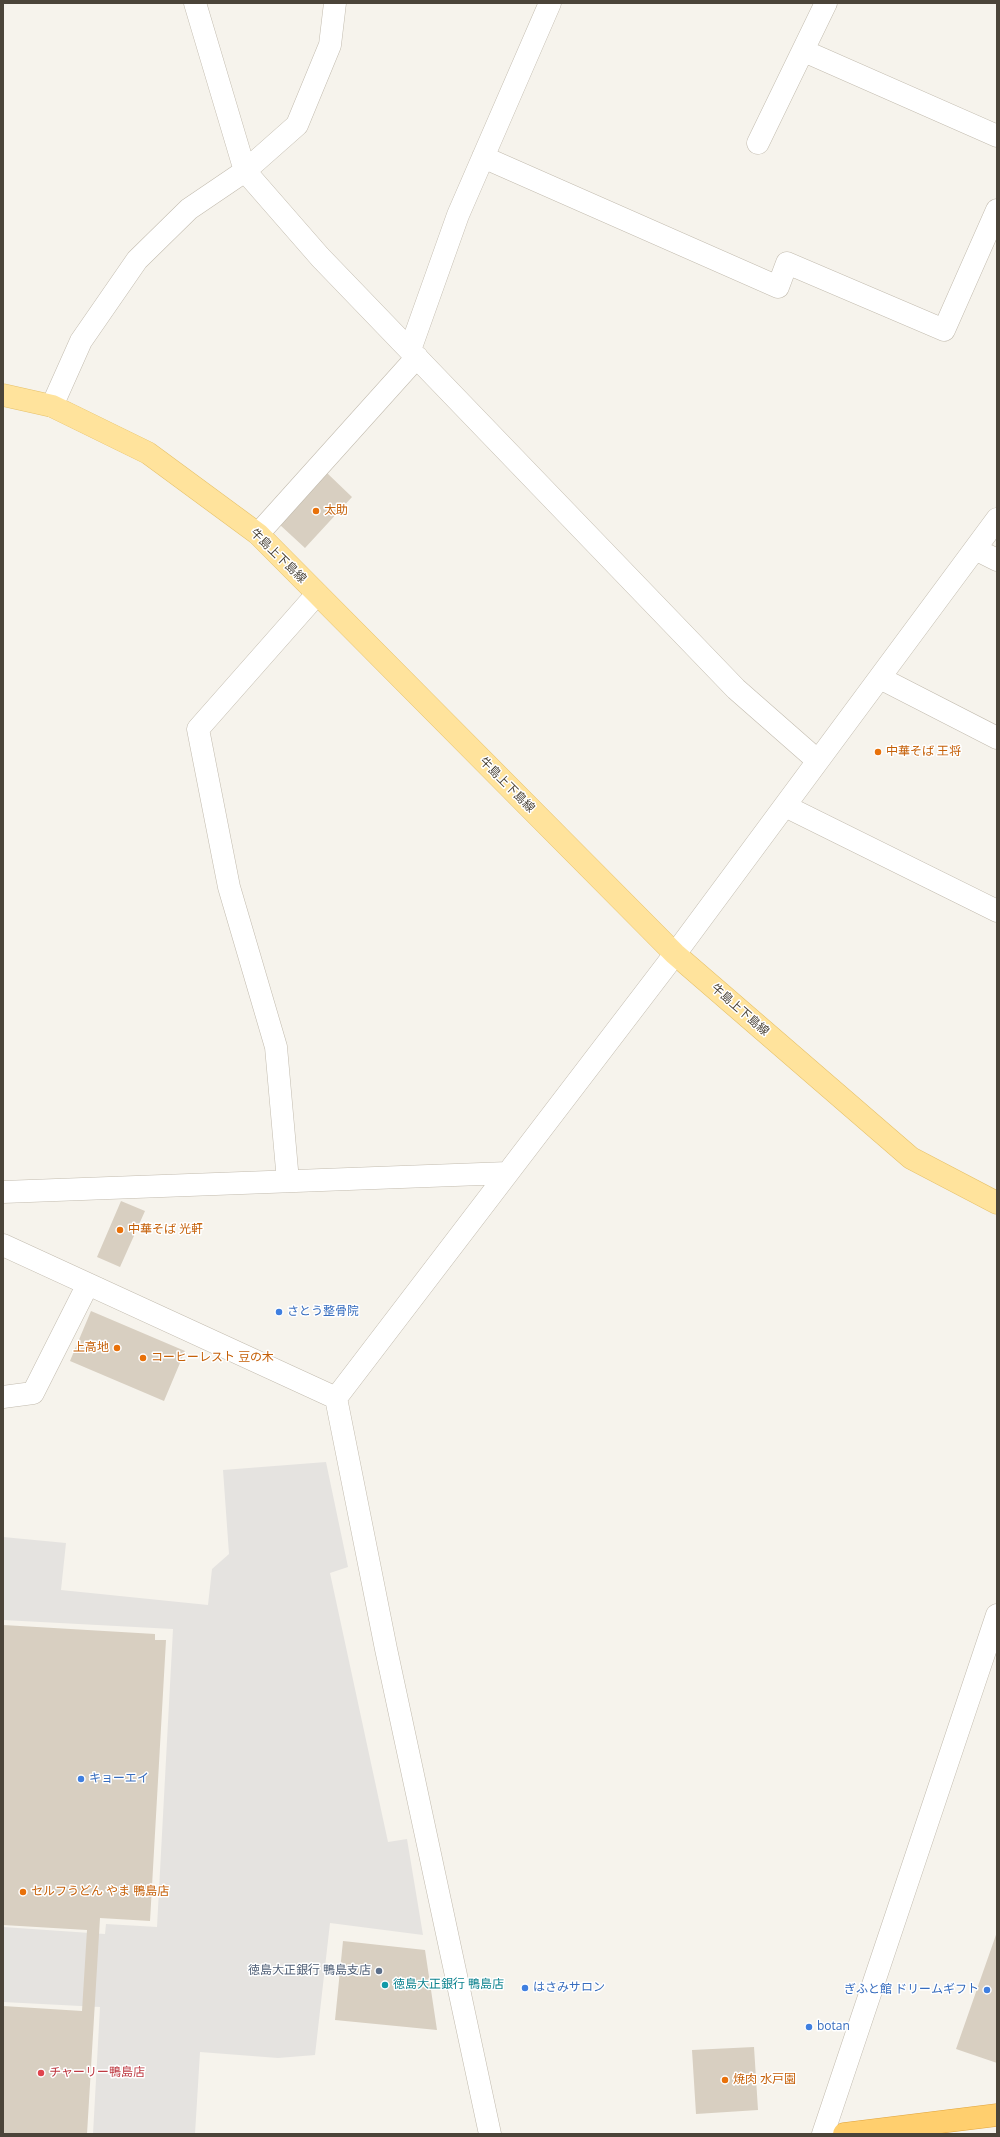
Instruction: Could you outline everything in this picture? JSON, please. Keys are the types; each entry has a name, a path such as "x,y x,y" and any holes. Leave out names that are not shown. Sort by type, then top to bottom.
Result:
{"highway":[{"path":"844,2134 997,2115"}],"main road":[{"name":"牛島上下島線","path":"3,395 52,406 148,453 258,534 675,954 911,1158 997,1203"}],"street":[{"path":"195,3 245,171 320,257 736,689 818,761"},
{"path":"52,406 81,341 137,260 189,209 245,171 297,125 330,44 335,3"},
{"path":"258,534 413,354 458,214 550,3"},
{"path":"758,143 826,3"},
{"path":"804,51 997,136"},
{"path":"483,157 778,287 787,263 944,330 997,210"},
{"path":"490,2134 388,1657 336,1398 675,954 997,519"},
{"path":"975,549 997,560"},
{"path":"288,1181 276,1048 229,887 198,729 317,594"},
{"path":"880,678 997,738"},
{"path":"785,806 997,911"},
{"path":"3,1192 508,1173"},
{"path":"3,1245 336,1398"},
{"path":"3,1397 33,1394 88,1284"},
{"path":"823,2134 997,1615"}],"shaded area":[{"path":"326,1462 348,1567 330,1573 388,1842 407,1839 423,1935 330,1923 315,2055 278,2058 200,2052 195,2134 93,2134 100,2007 3,2002 3,1927 105,1934 106,1924 157,1927 173,1629 3,1620 3,1537 66,1543 61,1590 208,1605 212,1569 229,1554 223,1470"}],"building":[{"name":"太助","path":"327,473 352,497 305,548 279,524"},
{"path":"121,1201 145,1211 120,1267 97,1257"},
{"path":"91,1311 185,1351 164,1401 70,1361"},
{"name":"キョーエイ","path":"3,1625 155,1634 155,1640 166,1640 150,1921 100,1918 87,2134 3,2134 3,2006 82,2011 87,1930 3,1925"},
{"name":"ぎふと館 ドリームギフト","path":"997,1932 997,2063 956,2049"},
{"name":"徳島大正銀行 鴨島店","path":"343,1941 425,1950 437,2030 335,2020"},
{"name":"焼肉 水戸園","path":"754,2047 758,2110 696,2114 692,2050"}],"place":[{"name":"太助","path":"316,511"},
{"name":"中華そば 王将","path":"878,752"},
{"name":"中華そば 光軒","path":"120,1230"},
{"name":"さとう整骨院","path":"279,1312"},
{"name":"上高地","path":"117,1348"},
{"name":"コーヒーレスト 豆の木","path":"143,1358"},
{"name":"キョーエイ","path":"81,1779"},
{"name":"セルフうどん やま 鴨島店","path":"23,1892"},
{"name":"徳島大正銀行 鴨島支店","path":"379,1971"},
{"name":"徳島大正銀行 鴨島店","path":"385,1985"},
{"name":"はさみサロン","path":"525,1988"},
{"name":"ぎふと館 ドリームギフト","path":"987,1990"},
{"name":"botan","path":"809,2027"},
{"name":"チャーリー鴨島店","path":"41,2073"},
{"name":"焼肉 水戸園","path":"725,2080"}]}
